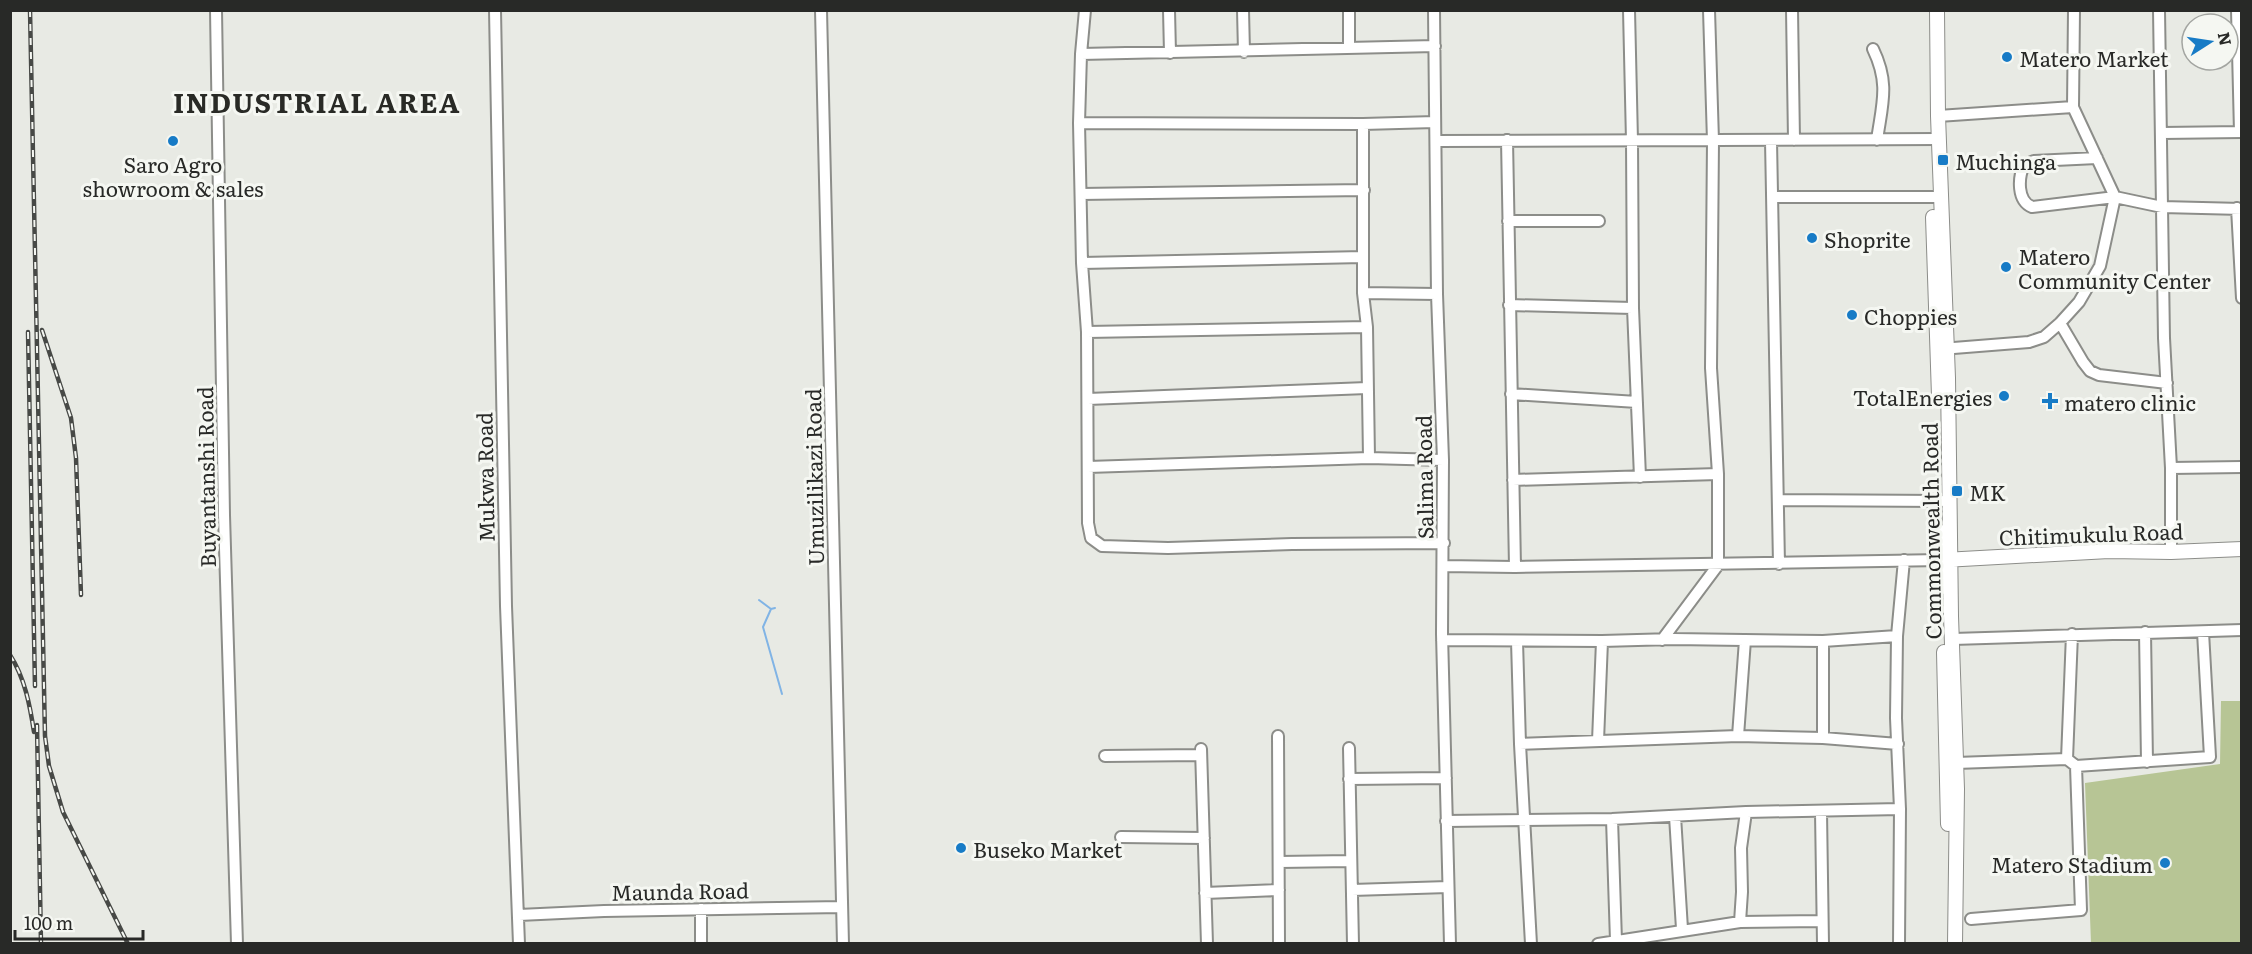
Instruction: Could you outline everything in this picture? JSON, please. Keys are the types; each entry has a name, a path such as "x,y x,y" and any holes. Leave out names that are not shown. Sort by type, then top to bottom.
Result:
{"main road":[{"name":"Commonwealth Road","path":"1929,10 1942,349 1946,560 1948,944"},
{"name":"Commonwealth Road","path":"1935,139 1938,116 1937,10"},
{"name":"Commonwealth Road","path":"1942,349 1942,501 1953,639 1956,763 1955,944"},
{"name":"Chitimukulu Road","path":"1946,560 2109,551 2171,552 2241,549"}],"street":[{"name":"Buyantanshi Road","path":"216,10 224,515 237,944"},
{"name":"Mukwa Road","path":"495,10 506,606 519,944"},
{"name":"Umuzilikazi Road","path":"821,10 843,944"},
{"path":"1085,10 1079,123 1082,263 1087,332 1088,523 1091,538 1102,546 1168,548 1444,543"},
{"path":"1169,10 1170,53"},
{"path":"1243,10 1244,52"},
{"path":"1349,10 1349,47"},
{"name":"Salima Road","path":"1434,10 1437,294 1443,460 1442,640 1450,944"},
{"path":"1629,10 1633,308 1640,477"},
{"path":"1662,640 1718,565 1718,474 1711,368 1713,141 1709,10"},
{"path":"1792,10 1794,140"},
{"path":"1942,349 2029,342 2044,337 2079,302 2100,266 2115,197 2073,107 2074,10"},
{"path":"2159,10 2162,207 2171,468 2171,552"},
{"path":"1081,54 1435,46"},
{"path":"1873,49 1884,77 1882,114 1877,140"},
{"path":"2162,133 2241,132 2240,72"},
{"path":"1938,116 2073,107"},
{"path":"1079,123 1435,122"},
{"path":"1363,124 1363,293 1367,327 1369,458"},
{"path":"1436,141 1935,139"},
{"path":"1507,140 1515,567"},
{"path":"1771,141 1779,564"},
{"path":"2097,158 2034,161 2024,165 2021,171 2021,197 2027,205 2032,207 2115,197 2162,207 2239,208 2241,298"},
{"path":"1081,194 1364,190"},
{"path":"1773,197 1937,197"},
{"path":"1508,221 1599,221"},
{"path":"1082,263 1364,257"},
{"path":"1363,293 1437,294"},
{"path":"1509,305 1633,308"},
{"path":"2060,323 2090,371 2099,375 2167,384"},
{"path":"1087,332 1367,327"},
{"path":"1088,399 1367,388"},
{"path":"1510,394 1636,402"},
{"path":"1088,467 1369,458 1443,460"},
{"path":"2171,468 2241,467"},
{"path":"1512,480 1718,474"},
{"path":"1779,500 1942,501"},
{"path":"1899,944 1900,809 1897,636 1904,560"},
{"path":"1443,566 1718,565 1946,560"},
{"path":"1953,639 2241,630"},
{"path":"2145,632 2147,762"},
{"path":"1956,763 2067,759 2076,766 2210,757 2203,632"},
{"path":"2067,759 2072,634"},
{"path":"1442,640 1517,642 1823,641 1897,636"},
{"path":"1738,736 1745,640"},
{"path":"1823,641 1823,738"},
{"path":"1517,642 1531,944"},
{"path":"1598,741 1602,642"},
{"path":"1278,736 1279,944"},
{"path":"1520,744 1738,736 1823,738 1898,744"},
{"path":"1349,748 1353,944"},
{"path":"1106,756 1201,752 1207,944"},
{"path":"1971,919 2081,910 2076,766"},
{"path":"1349,779 1446,778"},
{"path":"1446,821 1612,819 1746,812 1900,809"},
{"path":"1740,922 1741,848 1746,812"},
{"path":"1821,812 1823,944"},
{"path":"1675,816 1682,929"},
{"path":"1612,819 1616,941"},
{"path":"1121,837 1204,838"},
{"path":"1279,862 1351,861"},
{"path":"1352,890 1448,887"},
{"path":"1205,893 1279,890"},
{"name":"Maunda Road","path":"519,915 842,907"},
{"path":"700,909 701,944"},
{"path":"1598,944 1682,929 1740,922 1821,921"}],"green space":[{"name":"Matero Stadium","path":"2221,701 2241,701 2241,943 2091,943 2085,783 2220,764"}],"waterway":[{"path":"759,600 771,609"},
{"path":"775,608 771,609 763,627 782,694"}],"railway":[{"path":"30,10 45,736 49,766 63,812 128,944"},
{"path":"42,330 71,418 76,458 81,595"},
{"path":"28,332 35,686"},
{"path":"10,655 29,702 34,732"},
{"path":"37,725 41,944"}],"place":[{"name":"Matero Market","path":"2007,57"},
{"name":"Saro Agro showroom & sales","path":"173,141"},
{"name":"Muchinga","path":"1943,160"},
{"name":"Shoprite","path":"1812,238"},
{"name":"Matero Community Center","path":"2006,267"},
{"name":"Choppies","path":"1852,315"},
{"name":"TotalEnergies","path":"2004,396"},
{"name":"matero clinic","path":"2050,401"},
{"name":"MK","path":"1957,491"},
{"name":"Buseko Market","path":"961,848"},
{"name":"Matero Stadium","path":"2165,863"}],"district":[{"name":"INDUSTRIAL AREA","path":"317,101"}]}
